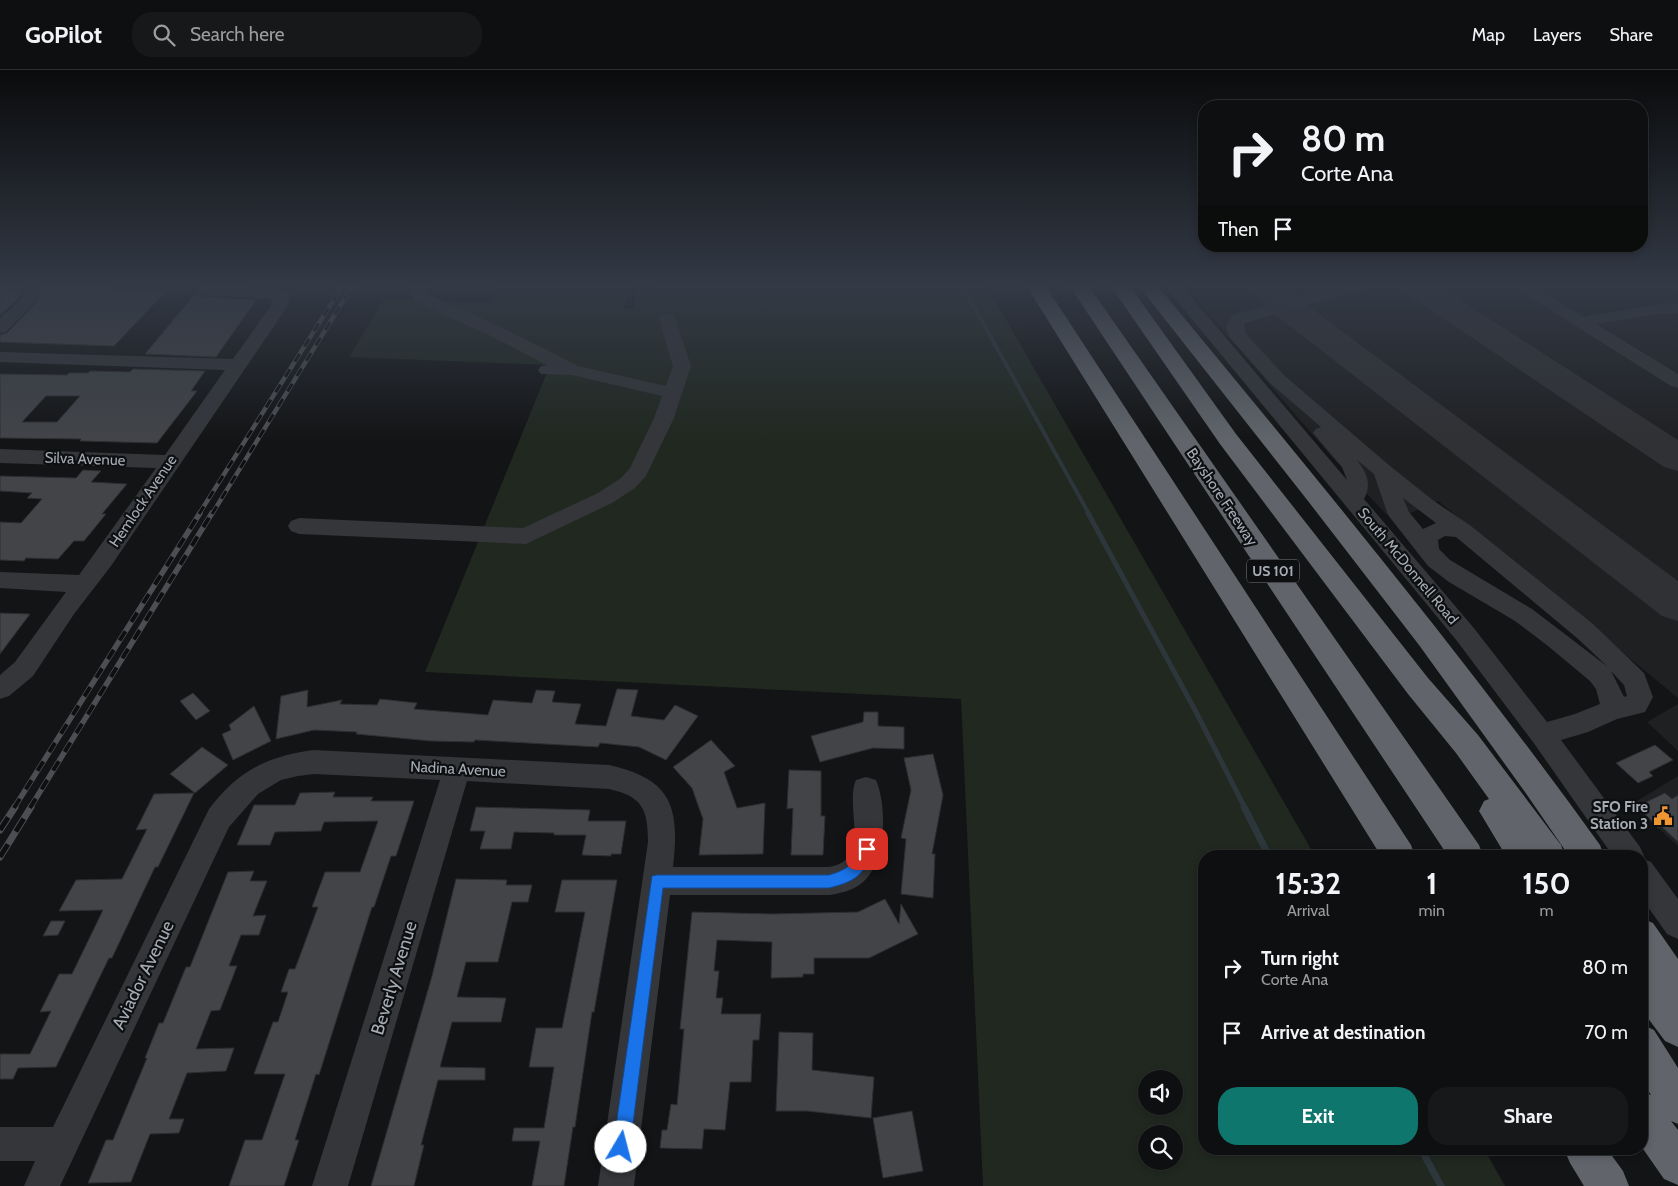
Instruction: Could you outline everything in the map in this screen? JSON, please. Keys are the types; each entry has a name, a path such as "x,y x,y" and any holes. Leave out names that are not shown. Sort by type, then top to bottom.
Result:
{"highway":[{"name":"US 101","path":"1067,337 1142,451 1395,850"},
{"name":"Bayshore Freeway","path":"1113,337 1463,850"},
{"path":"1156,337 1228,438 1418,686 1467,744 1545,850"},
{"path":"1189,337 1432,640 1502,734 1584,850"},
{"path":"1418,686 1451,745 1520,850"},
{"path":"1648,945 1678,990"},
{"path":"1648,987 1678,1028"},
{"path":"1648,1055 1678,1104"},
{"path":"1648,1121 1678,1165"},
{"path":"1588,1155 1608,1186"}],"street":[{"name":"Hemlock Avenue","path":"0,689 24,669 103,560 257,337"},
{"path":"507,337 572,370"},
{"path":"299,526 526,536 605,498 628,483 639,471 673,393 682,366 673,337"},
{"name":"South McDonnell Road","path":"1216,337 1466,634 1542,734 1626,850"},
{"path":"1239,337 1278,380 1352,469 1358,480 1358,490 1353,500"},
{"path":"1604,337 1678,382"},
{"path":"0,357 123,357 237,365"},
{"path":"1652,366 1678,360"},
{"path":"547,370 572,370 673,393"},
{"path":"1278,380 1383,471 1464,532 1585,631 1635,680 1640,697 1636,705 1614,709 1579,724 1542,734"},
{"name":"Silva Avenue","path":"0,456 169,462"},
{"path":"1383,471 1399,515 1437,561 1453,573 1532,620 1596,672 1608,686 1614,709"},
{"path":"1430,552 1426,544 1428,536 1434,530 1444,528 1464,532"},
{"path":"0,580 85,584"},
{"name":"Nadina Avenue","path":"260,776 276,768 314,762 610,777 626,780 640,786 652,796 660,810 663,825 657,881"},
{"name":"Beverly Avenue","path":"330,1186 457,769"},
{"name":"Aviador Avenue","path":"42,1186 219,818 229,803 260,776"},
{"path":"616,1186 657,881 829,881 847,877 860,865 867,849 869,832 866,789"},
{"path":"1659,886 1678,924"},
{"path":"0,1144 63,1144"}],"shaded area":[{"path":"361,337 1016,337 1312,850 1198,850 1198,1155 1487,1155 1505,1186 983,1186 961,699 425,672 550,365 349,357"},
{"path":"1229,337 1678,337 1678,698 1438,501 1406,515 1386,514 1331,456"},
{"path":"1678,704 1678,751 1647,722"},
{"name":"SFO Fire Station 3","path":"1678,776 1678,846 1632,804"}],"building":[{"path":"0,337 122,337 114,346 0,342"},
{"path":"159,337 230,337 216,357 145,354"},
{"path":"133,369 205,371 191,391 197,391 157,443 80,441 81,439 0,438 0,374 67,375 69,373 88,373 90,371 130,372","holes":["46,396 80,396 57,422 22,422"]},
{"path":"83,470 101,471 91,482 127,484 102,514 106,514 84,541 74,541 58,559 26,558 24,561 0,560 0,522 21,523 42,499 27,498 32,493 0,491 0,476 76,478"},
{"path":"0,613 30,614 0,654"},
{"path":"617,689 638,690 631,716 664,720 675,705 698,716 666,760 639,747 600,743 598,747 475,740 474,742 431,741 356,734 357,732 314,730 276,739 281,696 308,690 307,707 342,700 340,704 377,705 380,699 417,703 414,709 488,715 493,700 532,703 536,690 555,691 552,702 581,704 575,724 606,726"},
{"path":"193,693 210,711 196,720 180,701"},
{"path":"254,706 271,741 233,760 222,734 231,730 229,725"},
{"path":"864,712 878,712 878,726 904,727 904,749 873,748 820,762 811,736 863,722"},
{"path":"711,740 735,766 724,772 737,808 765,803 763,854 699,855 703,819 692,788 673,767"},
{"path":"1655,745 1673,760 1649,772 1653,776 1638,783 1616,763"},
{"path":"202,747 228,765 195,793 170,774"},
{"path":"933,754 943,795 932,854 935,854 933,898 901,894 906,839 901,838 911,790 904,758"},
{"path":"789,770 821,771 821,816 825,816 823,855 791,855 793,808 787,809"},
{"path":"335,792 333,797 373,797 371,801 414,801 396,856 391,856 374,907 372,907 319,1075 316,1074 295,1140 299,1140 284,1186 229,1186 245,1140 262,1140 285,1074 254,1074 273,1022 278,1022 288,992 281,992 289,969 295,969 318,907 312,907 325,872 360,872 378,821 324,822 321,831 275,832 270,845 237,845 254,805 295,805 300,793"},
{"path":"194,793 158,867 155,867 112,958 109,958 56,1067 18,1068 13,1079 0,1079 0,1054 30,1054 51,1011 40,1012 59,974 72,974 103,910 59,911 76,880 122,879 147,829 136,830 154,794"},
{"name":"SFO Fire Station 3","path":"1665,793 1672,799 1678,795 1678,842 1661,826 1658,828 1638,806"},
{"path":"476,807 590,810 588,821 626,821 621,854 611,854 611,856 582,855 586,835 554,835 554,833 514,832 511,849 480,849 485,831 470,831"},
{"path":"254,871 250,881 267,881 253,916 266,915 259,935 241,935 229,966 237,966 220,1010 211,1011 196,1049 234,1048 226,1071 187,1073 169,1119 184,1119 179,1133 150,1134 131,1182 88,1183 106,1140 113,1140 147,1058 145,1058 159,1023 163,1023 186,967 190,967 228,872"},
{"path":"456,879 507,880 506,885 532,885 528,902 512,902 498,962 466,962 457,997 506,998 501,1022 452,1022 440,1067 485,1068 485,1080 438,1080 421,1145 424,1145 414,1186 371,1186 432,976"},
{"path":"562,880 617,880 594,1012 592,1012 564,1186 532,1186 540,1141 512,1141 514,1128 544,1128 554,1067 529,1067 536,1028 562,1028 585,912 555,912"},
{"path":"885,899 899,924 901,904 918,934 869,958 814,958 814,974 803,974 803,977 771,978 772,942 717,940 714,971 719,971 716,998 723,998 721,1014 761,1014 759,1040 753,1040 751,1082 730,1082 725,1130 704,1129 702,1149 660,1148 662,1130 667,1130 671,1104 677,1105 684,1029 680,1029 692,912 773,914 858,912"},
{"path":"51,921 65,921 58,935 43,936"},
{"path":"779,1032 813,1033 812,1070 874,1077 871,1118 807,1111 776,1111"},
{"path":"912,1111 923,1171 883,1178 873,1118"}],"waterway":[{"path":"991,337 1089,514"},
{"path":"1088,513 1196,712 1245,808"},
{"path":"1244,807 1266,850"},
{"path":"1424,1155 1441,1186"}],"taxiway":[{"path":"1326,337 1678,604"},
{"path":"1494,337 1678,458"}],"railway":[{"path":"199,514 310,337"},
{"path":"212,514 321,337"},
{"path":"14,808 200,513"},
{"path":"30,808 212,513"},
{"path":"0,830 15,807"},
{"path":"0,857 31,807"}],"place":[{"name":"SFO Fire Station 3","path":"1663,816"}],"route":[{"path":"621,1147 657,881 829,881 847,877 860,865 867,849"}]}
